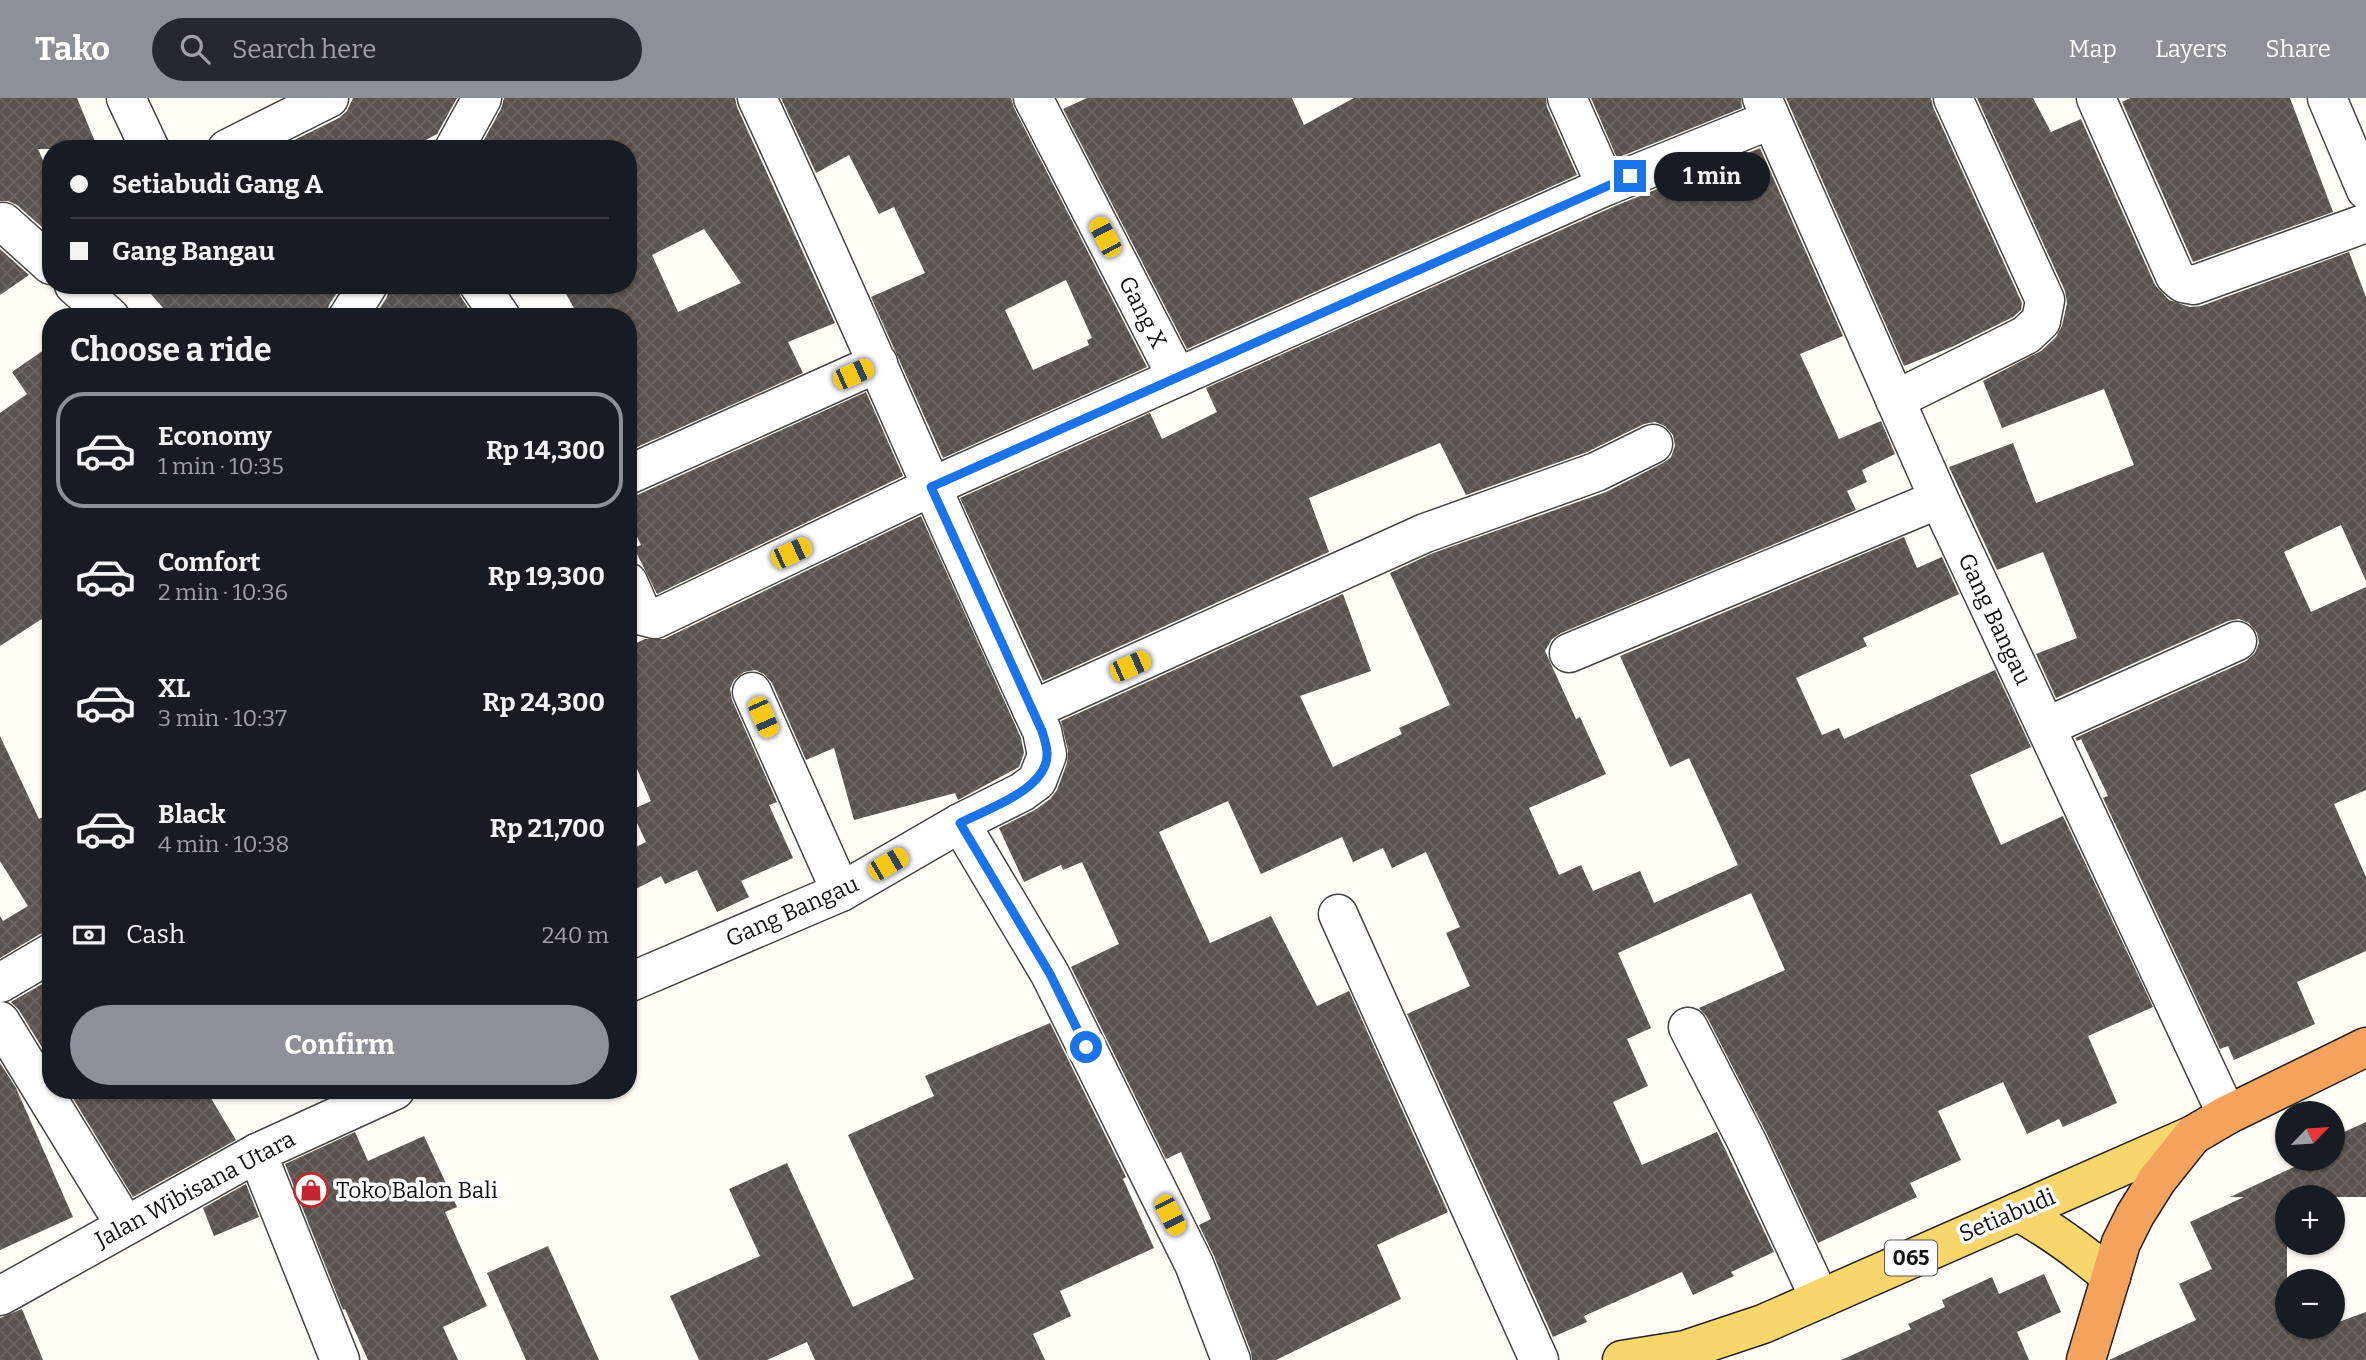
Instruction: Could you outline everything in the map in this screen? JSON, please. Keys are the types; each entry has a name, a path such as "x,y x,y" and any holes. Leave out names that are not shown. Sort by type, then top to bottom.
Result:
{"highway":[{"path":"2086,1360 2121,1243 2157,1180 2193,1135 2227,1115 2366,1048"}],"main road":[{"name":"Setiabudi","path":"1622,1360 1685,1350 1763,1324 2193,1135"},
{"path":"2018,1212 2043,1225 2110,1277"}],"street":[{"path":"126,98 146,140"},
{"path":"245,140 329,98"},
{"path":"459,140 482,98"},
{"path":"757,98 878,363 931,487"},
{"name":"Gang X","path":"1033,98 1177,377"},
{"path":"1567,98 1606,186"},
{"path":"1895,400 2026,335 2041,321 2045,300 1954,98"},
{"path":"2096,98 2175,276 2183,283 2194,285 2366,223"},
{"path":"2327,98 2366,190"},
{"name":"Gang Bangau","path":"637,603 643,617 655,619 931,487 1606,186 1766,109 1939,499 2227,1115"},
{"path":"3,222 42,257"},
{"path":"84,294 100,308"},
{"path":"637,471 878,363"},
{"path":"1032,710 1424,533 1597,472 1653,444"},
{"name":"Gang Bangau","path":"637,979 841,892 960,823 1022,792 1037,781 1047,755 1042,731 931,487"},
{"path":"1569,653 1939,499"},
{"path":"2046,727 2237,640"},
{"path":"751,692 841,892"},
{"path":"960,823 1056,986 1194,1264 1231,1360"},
{"path":"1338,914 1539,1360"},
{"path":"0,983 42,958"},
{"path":"0,1021 42,1090"},
{"path":"1688,1027 1747,1142 1820,1299"},
{"path":"48,1099 125,1225"},
{"name":"Jalan Wibisana Utara","path":"0,1296 257,1153 375,1099"},
{"path":"257,1153 340,1360"}],"building":[{"path":"0,98 77,98 94,140 42,140 42,149 38,149 42,158 42,227 17,205 0,201"},
{"path":"353,98 457,98 437,134 426,140 294,140 339,118 347,111"},
{"path":"504,98 735,98 835,323 788,342 803,373 637,447 637,308 574,308 566,294 637,294 637,140 484,140","holes":["704,229 741,283 678,312 652,255"]},
{"path":"781,98 1011,98 1147,367 943,458 871,297 925,273 894,207 879,214 849,155 816,173","holes":["1066,280 1092,338 1087,340 1089,345 1033,370 1005,310"]},
{"path":"1087,98 1292,98 1304,125 1354,98 1546,98 1547,107 1577,175 1187,349 1063,109"},
{"path":"1591,98 1741,98 1742,108 1617,158"},
{"path":"1786,98 1931,98 2022,303 2021,310 2013,317 1954,346 1904,366"},
{"path":"1977,98 2033,98 2051,132 2081,119 2155,285 2169,300 2190,307 2201,306 2349,252 2366,297 2366,581 2341,525 2284,552 2311,612 2366,587 2366,790 2334,804 2366,877 2366,951 2297,982 2315,1024 2234,1060 2228,1046 2220,1049 2103,798 2108,796 2081,739 2077,741 2075,738 2246,661 2255,653 2259,643 2257,633 2249,623 2239,619 2228,621 2056,698 2036,654 2077,638 2043,552 1997,570 1949,467 2013,443 2036,503 2134,465 2104,389 2002,428 1983,381 2041,351 2056,337 2062,326 2067,303 2065,291"},
{"path":"2130,98 2290,98 2333,212 2193,262 2122,102"},
{"path":"1760,148 1843,336 1800,354 1839,439 1881,421 1895,454 1862,470 1867,482 1847,491 1856,510 1552,639 1545,651 1576,719 1580,717 1606,774 1529,808 1559,875 1581,865 1593,891 1640,871 1654,903 1738,865 1689,758 1670,767 1620,656 1904,537 1917,568 1942,557 1959,594 1863,638 1867,646 1796,678 1822,735 1839,728 1844,739 1995,670 2031,747 1970,775 2001,845 2063,816 2153,1007 2088,1036 2117,1103 2063,1127 2059,1119 2027,1134 2003,1082 1938,1111 1961,1160 1910,1183 1917,1197 1818,1243 1766,1132 1707,1017 1699,1008 1785,970 1751,893 1618,953 1651,1028 1627,1039 1648,1086 1613,1102 1642,1165 1717,1132 1774,1252 1731,1272 1734,1276 1693,1295 1682,1272 1584,1316 1587,1322 1553,1337 1407,1014 1470,986 1446,933 1460,927 1426,852 1392,868 1383,848 1353,862 1342,837 1261,874 1228,801 1159,832 1210,943 1271,916 1317,1006 1349,991 1448,1212 1377,1245 1401,1299 1276,1360 1252,1360 1214,1256 1199,1225 1211,1219 1181,1152 1166,1159 1071,967 1119,944 1082,862 1063,870 1061,865 1024,882 999,828 1035,810 1057,790 1067,763 1068,751 1061,721 1343,594 1371,671 1300,696 1333,767 1402,734 1399,728 1450,705 1390,573 1433,553 1606,492 1671,457 1675,446 1673,435 1665,426 1655,422 1644,424 1587,452 1466,495 1440,443 1309,498 1329,552 1043,681 960,498 1150,413 1162,439 1217,412 1206,388 1615,206"},
{"path":"0,249 29,275 0,295"},
{"path":"151,294 336,294 328,308 163,308"},
{"path":"388,294 460,294 468,308 380,308"},
{"path":"42,351 42,619 0,646 0,413 27,394 12,372"},
{"path":"866,392 903,476 657,594 637,554 637,547 641,545 637,537 637,495"},
{"path":"921,516 1021,738 1024,753 1019,767 958,800 955,793 854,820 834,748 806,760 772,683 764,674 755,670 744,672 734,680 730,689 732,700 777,802 769,805 793,858 741,881 749,897 717,912 697,870 665,884 661,876 637,888 637,846 646,842 637,823 637,807 651,801 637,769 637,643 645,639 664,639"},
{"path":"0,736 39,819 42,817 42,933 0,958 0,916 3,921 28,906 0,861"},
{"path":"42,984 42,1047 19,1010 11,1002"},
{"path":"1050,1023 1126,1177 1123,1179 1154,1248 1060,1291 1071,1316 1033,1334 1045,1360 815,1360 807,1342 767,1360 699,1360 670,1296 760,1256 729,1189 787,1163 853,1307 914,1279 848,1135 934,1096 925,1076"},
{"path":"0,1063 16,1088 73,1217 0,1250"},
{"path":"73,1099 211,1099 236,1140 133,1197"},
{"path":"2366,1122 2366,1197 2345,1197 2345,1185 2275,1185 2275,1255 2287,1255 2287,1269 2275,1269 2275,1339 2345,1339 2345,1320 2366,1312 2366,1360 2109,1360 2196,1320 2179,1284 2212,1269 2190,1222 2244,1197 2230,1197 2285,1171 2345,1171 2345,1132"},
{"path":"355,1132 368,1161 424,1136 457,1207 445,1212 487,1306 443,1327 458,1360 368,1360 345,1309 343,1310 285,1164"},
{"path":"246,1184 259,1217 214,1236 203,1208"},
{"path":"548,1246 599,1360 526,1360 487,1273"},
{"path":"2044,1274 2061,1312 2017,1332 2029,1360 1841,1360 1911,1329 1908,1324 1945,1307 1942,1300 1992,1277 1999,1294"},
{"path":"22,1309 43,1360 0,1360 0,1318"}],"place":[{"name":"Toko Balon Bali","path":"311,1190"}],"route":[{"path":"1086,1047 1050,974 960,823 1022,792 1037,781 1047,755 1042,731 931,487 1630,176"}]}
